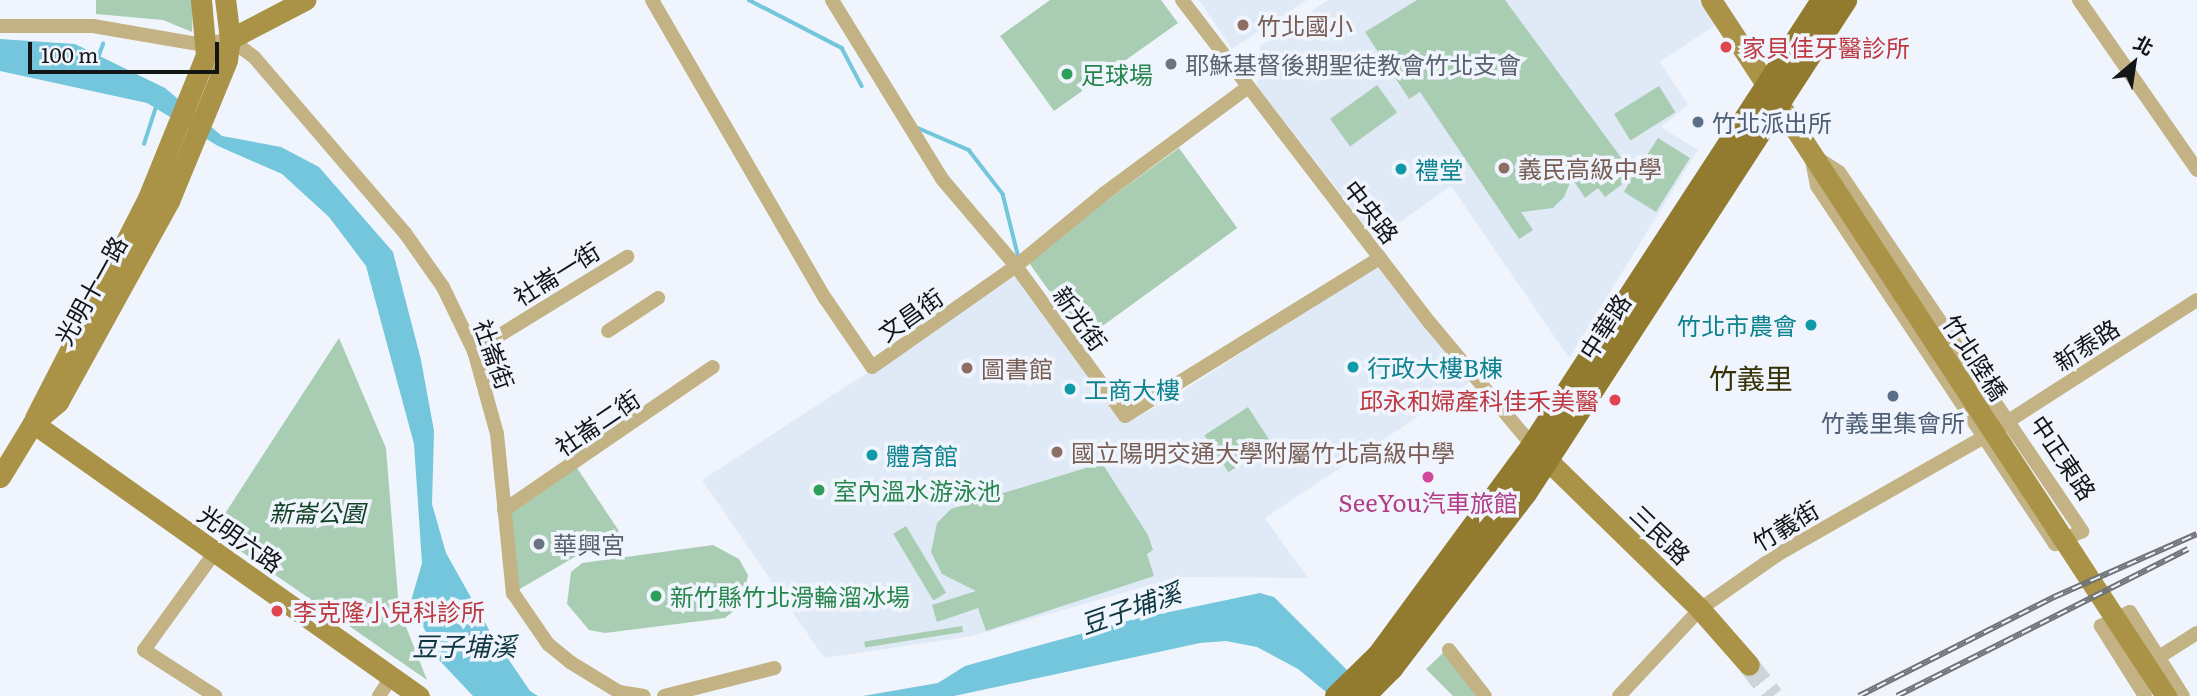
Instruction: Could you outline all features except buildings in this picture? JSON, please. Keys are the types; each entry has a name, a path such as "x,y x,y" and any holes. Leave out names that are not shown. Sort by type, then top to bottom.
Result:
{"main road":[{"name":"中華路","path":"1773,93 1822,0"},
{"name":"中華路","path":"1385,662 1540,453 1773,93 1845,0"},
{"path":"1336,696 1385,662"},
{"path":"1363,696 1385,662"}],"street":[{"path":"171,169 205,50 201,0"},
{"path":"171,169 229,49 225,0"},
{"path":"0,26 93,26 205,50 229,49 305,0"},
{"name":"文昌街","path":"652,0 825,298 872,367 1016,266 1114,186 1247,88"},
{"name":"新光街","path":"832,0 934,168 1016,266 1125,416 1380,258"},
{"name":"中央路","path":"1182,0 1380,258 1540,453"},
{"name":"中正東路","path":"1710,0 1811,154 1817,186 1982,438 2055,544 2082,531 2004,423 1839,172 1811,154"},
{"path":"2078,0 2197,170"},
{"name":"社崙街","path":"229,49 254,57 405,233 443,287 474,351 497,434 513,593 548,644 602,682 644,696"},
{"name":"竹北陸橋","path":"1811,154 2166,696"},
{"name":"光明十一路","path":"0,477 33,423 58,402 171,169"},
{"name":"社崙一街","path":"474,351 627,257"},
{"path":"608,331 658,298"},
{"name":"新泰路","path":"2004,423 2197,300"},
{"name":"社崙二街","path":"504,510 713,367"},
{"name":"光明六路","path":"33,423 419,696"},
{"name":"竹義街","path":"1619,696 1700,609 1777,555 2004,423"},
{"name":"三民路","path":"1540,453 1700,609 1749,665"},
{"path":"215,552 144,649 215,696"},
{"path":"2145,696 2101,626 2130,612 2183,696"},
{"path":"2158,657 2197,633"},
{"path":"1449,650 1485,696"},
{"path":"664,696 775,668"},
{"path":"379,696 392,676"}],"shaded area":[{"name":"竹北國小","path":"1199,0 1307,0 1232,49"},
{"name":"義民高級中學","path":"1328,0 1701,0 1717,24 1660,62 1688,105 1661,127 1698,150 1569,358 1451,186 1376,239 1257,86 1260,46"},
{"name":"國立陽明交通大學附屬竹北高級中學","path":"1379,264 1470,382 1265,518 1308,578 1179,577 972,636 824,658 702,480 1016,276 1125,423 1166,402"}],"green space":[{"path":"96,0 193,0 192,32 163,20 96,14"},
{"name":"足球場","path":"1050,0 1161,0 1178,23 1054,111 1000,36"},
{"path":"1417,0 1505,0 1634,175 1658,138 1690,158 1656,212 1624,192 1632,177 1605,197 1598,188 1585,198 1572,178 1564,197 1553,208 1521,212 1533,230 1519,239 1420,92 1409,99 1365,32"},
{"path":"1377,85 1397,113 1350,147 1330,119"},
{"path":"1659,86 1675,112 1630,140 1614,114"},
{"path":"1179,148 1237,228 1084,339 1026,259"},
{"name":"新崙公園","path":"339,338 386,448 399,609 427,680 213,532"},
{"path":"1248,407 1272,444 1228,472 1204,435"},
{"path":"1102,463 1148,535 1153,550 1147,554 1154,576 986,631 978,608 937,622 932,605 976,591 942,574 931,552 937,523 951,509"},
{"path":"575,465 619,531 513,593 504,510"},
{"path":"906,526 946,593 933,601 893,534"},
{"name":"新竹縣竹北滑輪溜冰場","path":"713,545 739,559 748,575 742,604 725,618 605,633 589,630 567,604 571,572 582,563"},
{"path":"962,626 963,632 865,647 864,641"},
{"path":"1444,652 1478,696 1453,696 1426,669"}],"water":[{"name":"豆子埔溪","path":"0,39 75,44 165,88 222,136 281,147 319,167 393,252 421,360 434,431 432,504 446,553 492,635 530,691 538,696 473,696 439,660 411,601 422,563 414,444 366,266 329,217 282,174 218,146 147,103 0,71"},
{"name":"豆子埔溪","path":"1260,593 1274,597 1373,696 1331,696 1298,669 1257,647 1226,641 1200,643 954,696 863,696 938,683 965,666 1131,620"}],"waterway":[{"path":"749,0 842,48 862,86"},
{"path":"98,58 103,44"},
{"path":"144,144 156,106"},
{"path":"918,128 969,150 1003,194 1019,258"}],"tunnel":[{"path":"1749,665 1773,696"}],"railway":[{"path":"1859,696 2054,597 2197,534"},
{"path":"1897,696 2188,549"}],"place":[{"name":"竹北國小","path":"1243,25"},
{"name":"家貝佳牙醫診所","path":"1726,47"},
{"name":"耶穌基督後期聖徒教會竹北支會","path":"1171,64"},
{"name":"足球場","path":"1067,74"},
{"name":"竹北派出所","path":"1698,122"},
{"name":"義民高級中學","path":"1504,168"},
{"name":"禮堂","path":"1401,169"},
{"name":"竹北市農會","path":"1811,325"},
{"name":"行政大樓B棟","path":"1353,367"},
{"name":"圖書館","path":"967,368"},
{"name":"工商大樓","path":"1070,389"},
{"name":"竹義里集會所","path":"1893,396"},
{"name":"邱永和婦產科佳禾美醫","path":"1615,400"},
{"name":"國立陽明交通大學附屬竹北高級中學","path":"1057,452"},
{"name":"體育館","path":"872,455"},
{"name":"SeeYou汽車旅館","path":"1428,477"},
{"name":"室內溫水游泳池","path":"819,490"},
{"name":"華興宮","path":"539,544"},
{"name":"新竹縣竹北滑輪溜冰場","path":"656,596"},
{"name":"李克隆小兒科診所","path":"277,611"}],"district":[{"name":"竹義里","path":"1751,377"}]}
